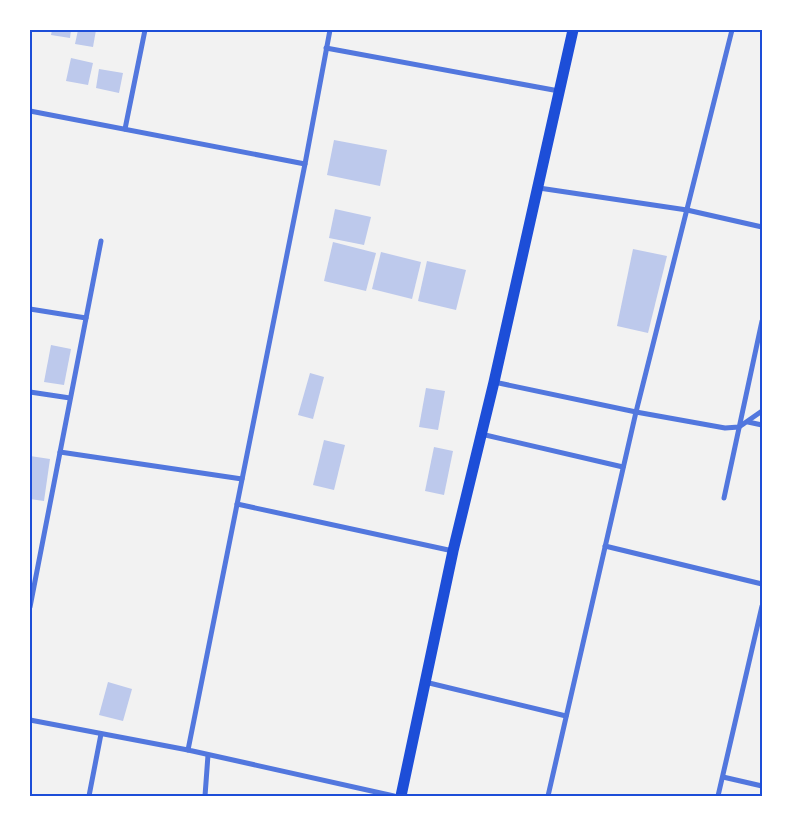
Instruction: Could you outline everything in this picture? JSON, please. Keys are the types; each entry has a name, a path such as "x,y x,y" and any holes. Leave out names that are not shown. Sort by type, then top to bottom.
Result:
{"highway":[{"path":"400,796 453,551 494,382 573,30"}],"street":[{"path":"125,129 145,30"},
{"path":"188,750 330,30"},
{"path":"548,796 636,412 732,30"},
{"path":"326,48 559,91"},
{"path":"30,111 305,164"},
{"path":"538,188 687,210 762,227"},
{"path":"30,607 101,241"},
{"path":"30,309 86,318"},
{"path":"724,498 762,321"},
{"path":"494,382 636,412 725,428 739,427 762,411"},
{"path":"30,392 70,398"},
{"path":"748,422 762,425"},
{"path":"480,434 623,467"},
{"path":"60,452 242,480"},
{"path":"237,504 453,551"},
{"path":"605,546 762,584"},
{"path":"718,796 762,606"},
{"path":"424,682 566,716"},
{"path":"30,720 208,754 394,796"},
{"path":"89,796 101,734"},
{"path":"205,796 208,754"},
{"path":"723,777 762,786"}],"building":[{"path":"52,30 71,30 70,38 51,35"},
{"path":"78,30 96,30 93,47 75,44"},
{"path":"71,58 93,63 88,85 66,81"},
{"path":"99,69 123,73 119,93 96,88"},
{"path":"334,140 387,150 380,186 327,175"},
{"path":"335,209 371,217 364,245 329,238"},
{"path":"333,242 376,253 366,291 324,281"},
{"path":"633,249 667,256 648,333 617,326"},
{"path":"381,252 421,262 412,299 372,289"},
{"path":"427,261 466,270 456,310 418,301"},
{"path":"51,345 71,349 64,385 44,382"},
{"path":"310,373 324,377 313,419 298,415"},
{"path":"426,388 445,391 438,430 419,427"},
{"path":"324,440 345,445 334,490 313,485"},
{"path":"434,447 453,451 444,495 425,491"},
{"path":"30,456 50,459 44,501 30,499"},
{"path":"108,682 132,689 123,721 99,715"}]}
